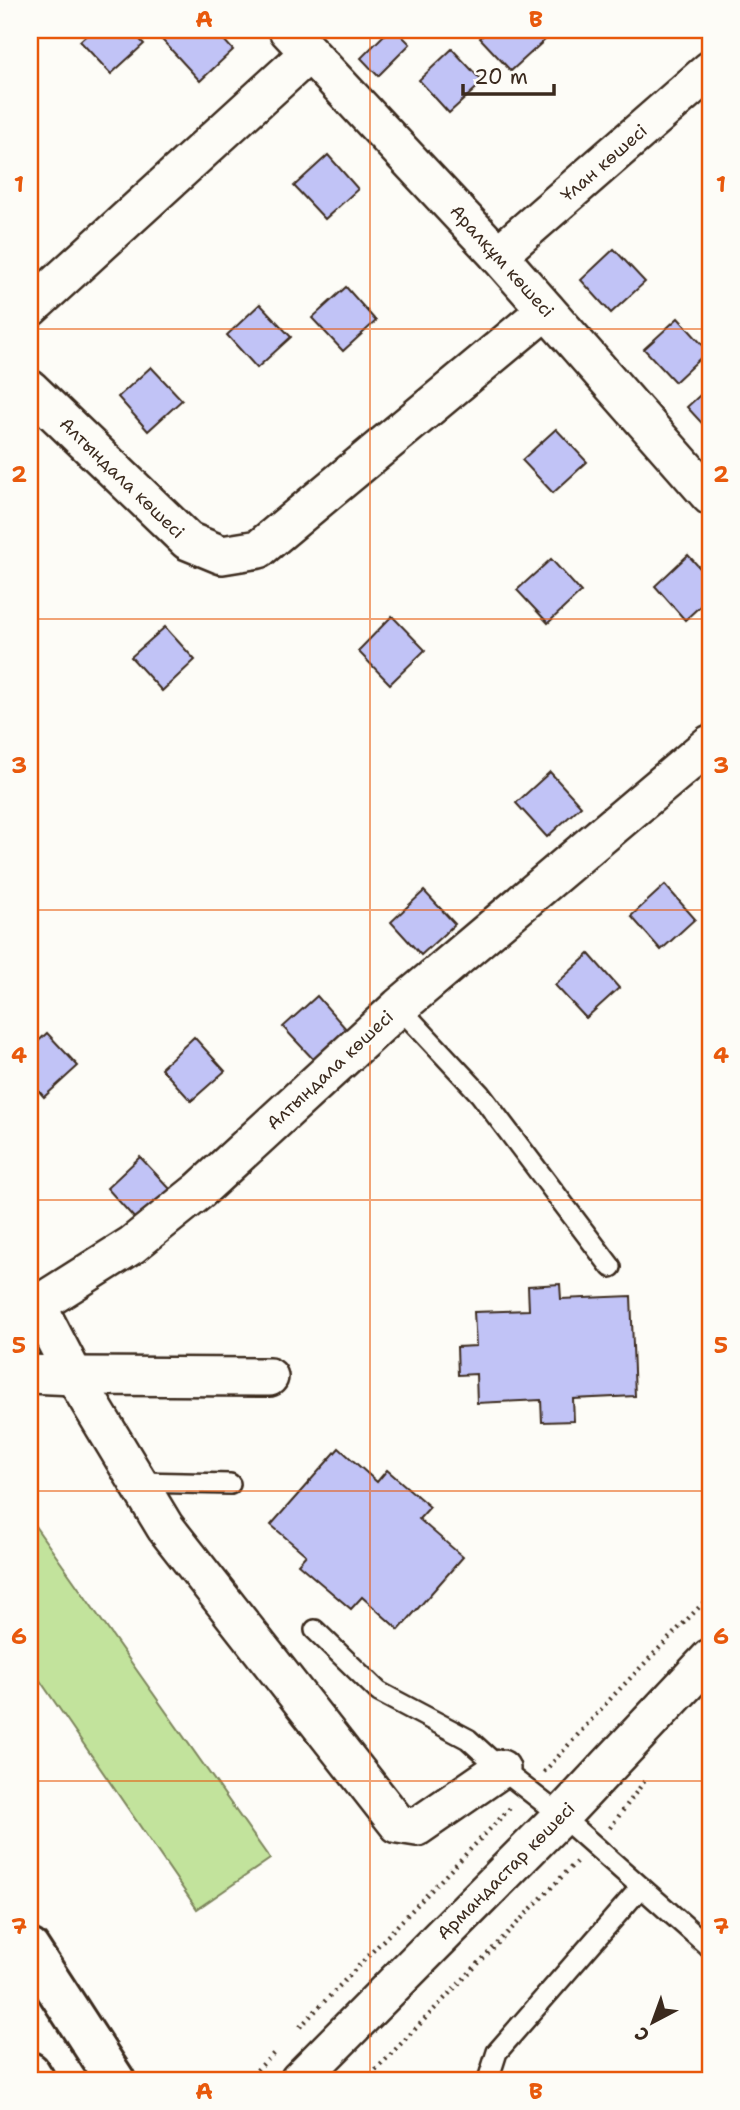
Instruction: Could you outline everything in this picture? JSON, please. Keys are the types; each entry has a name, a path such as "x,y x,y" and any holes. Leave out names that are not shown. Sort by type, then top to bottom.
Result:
{"main road":[{"path":"30,1948 115,2080"},
{"path":"30,2072 36,2080"}],"street":[{"name":"Аралқұм көшесі","path":"299,41 498,255 710,496"},
{"path":"30,308 299,41"},
{"name":"Ұлан көшесі","path":"498,255 710,70"},
{"name":"Алтындала көшесі","path":"30,389 188,541 222,555 259,548 546,310"},
{"name":"Алтындала көшесі","path":"514,1780 416,1827 398,1824 165,1527 74,1376 33,1298 132,1245 199,1191 399,1007 710,744"},
{"path":"30,1374 269,1377"},
{"name":"Армандастар көшесі","path":"299,2080 561,1816 710,1658"}],"lane":[{"path":"399,1007 480,1094 611,1267"},
{"path":"138,1482 230,1484"},
{"path":"315,1630 379,1692 468,1739 514,1780 561,1816 710,1948"},
{"path":"488,2080 497,2052 641,1887"}],"path":[{"path":"295,2032 514,1780 612,1697 710,1596"},
{"path":"366,2080 616,1822 649,1774"},
{"path":"247,2080 285,2042"}],"green space":[{"path":"30,1519 270,1859 197,1909 30,1666"}],"building":[{"path":"92,30 131,30 144,44 111,74 80,41"},
{"path":"153,30 215,30 233,50 200,81"},
{"path":"389,30 396,30 410,44 378,76 361,58"},
{"path":"489,30 535,30 545,40 511,71 480,38"},
{"path":"452,49 483,82 449,113 419,80"},
{"path":"328,155 358,189 325,219 294,186"},
{"path":"614,249 645,282 611,313 581,280"},
{"path":"346,287 376,321 343,351 312,318"},
{"path":"260,304 291,337 257,368 227,335"},
{"path":"678,318 708,351 675,382 644,349"},
{"path":"151,367 182,400 148,431 118,397"},
{"path":"710,386 710,432 687,407"},
{"path":"556,429 587,462 553,493 522,460"},
{"path":"688,555 710,579 710,597 685,620 655,586"},
{"path":"551,559 581,592 548,623 517,590"},
{"path":"392,616 425,650 390,684 358,651"},
{"path":"165,627 195,660 162,691 131,657"},
{"path":"550,772 581,806 547,837 516,803"},
{"path":"665,885 695,919 661,950 631,916"},
{"path":"424,891 455,924 421,955 391,922"},
{"path":"589,954 619,988 586,1018 555,985"},
{"path":"317,996 347,1030 314,1060 283,1027"},
{"path":"47,1033 78,1066 44,1097 30,1081 30,1049"},
{"path":"194,1037 225,1071 191,1101 161,1068"},
{"path":"140,1157 171,1190 137,1221 107,1188"},
{"path":"560,1284 561,1299 631,1296 635,1396 573,1399 574,1421 542,1422 541,1400 477,1403 476,1374 458,1375 457,1347 476,1346 474,1312 529,1310 528,1286"},
{"path":"339,1448 377,1482 387,1470 430,1507 419,1519 463,1557 399,1630 362,1597 351,1609 298,1564 306,1555 271,1525"},
{"path":"710,1920 710,1940 700,1931"}]}
